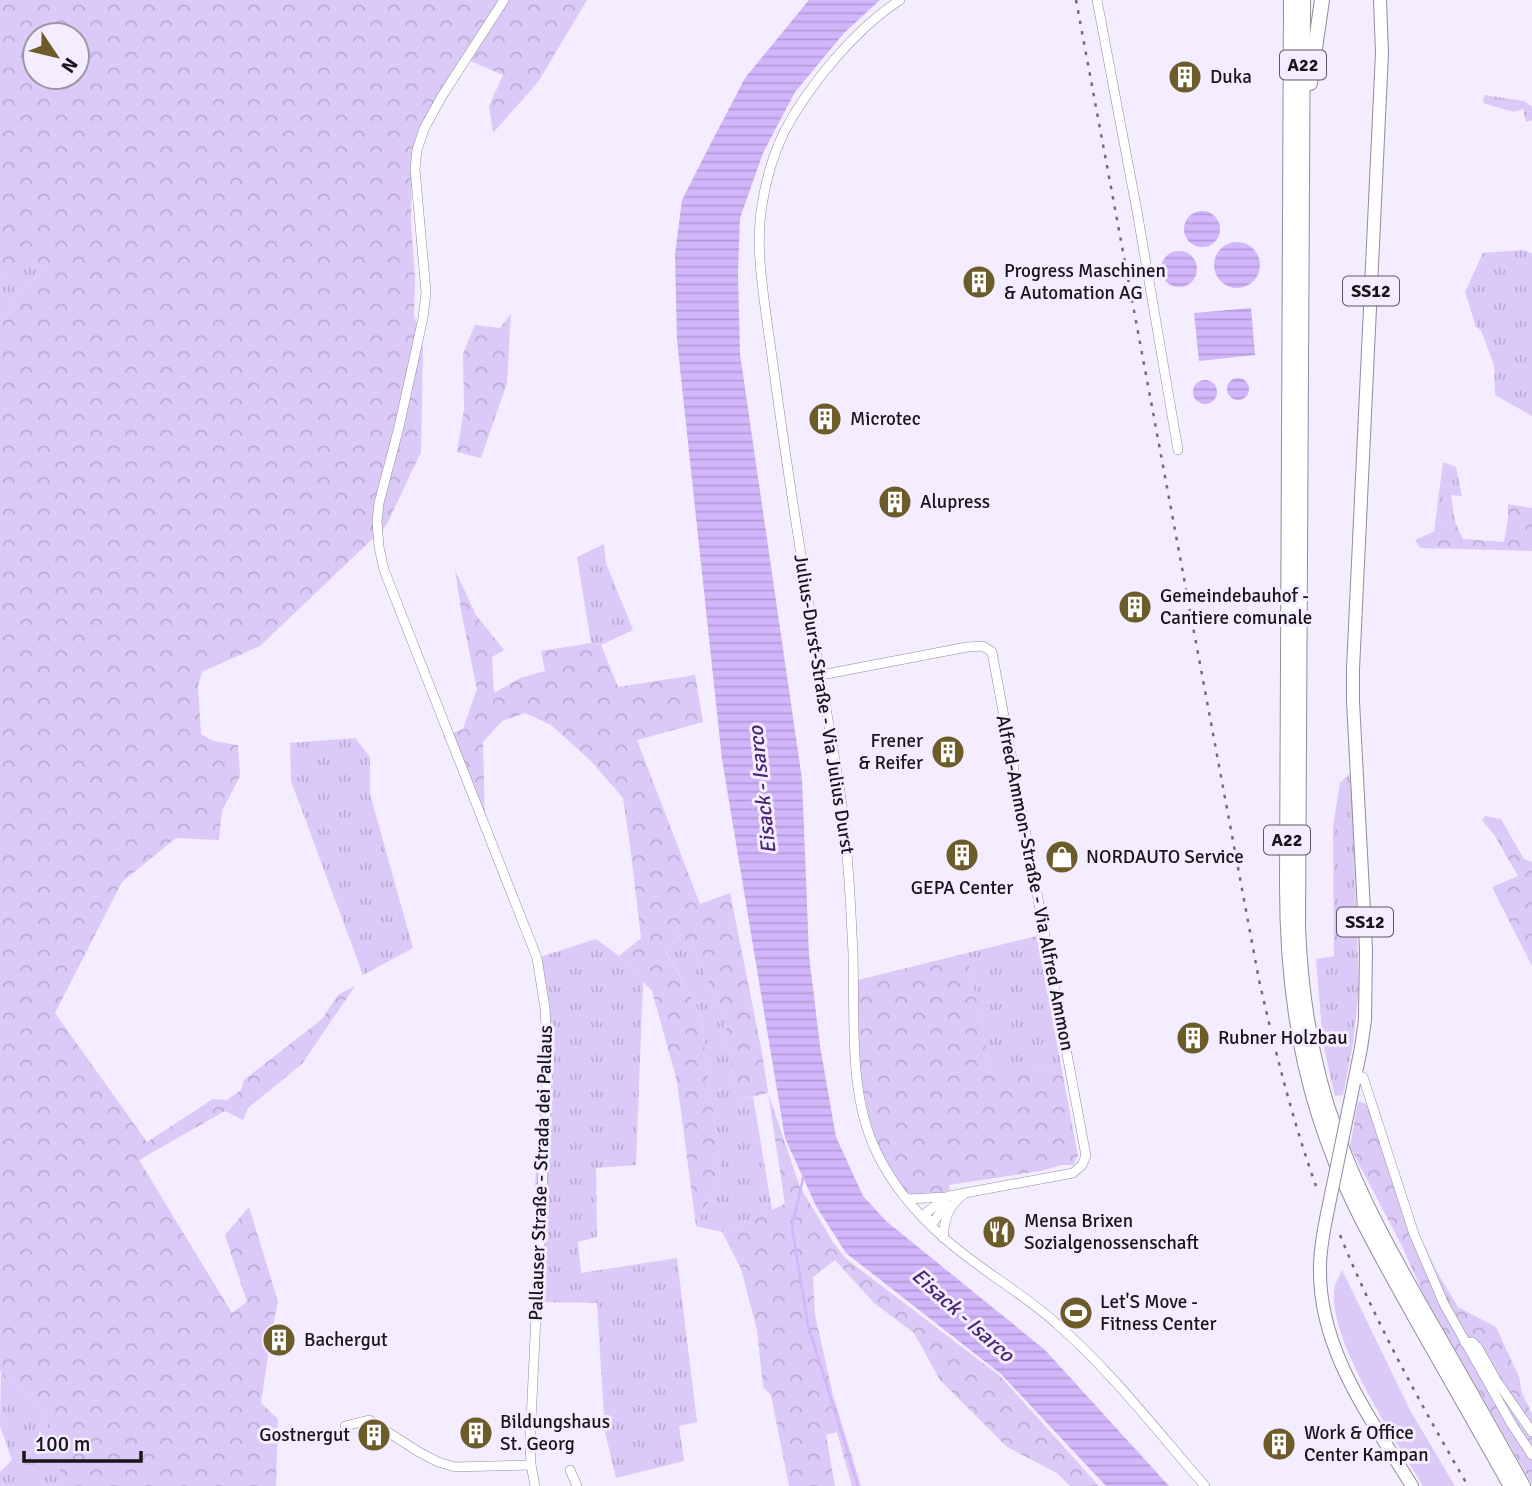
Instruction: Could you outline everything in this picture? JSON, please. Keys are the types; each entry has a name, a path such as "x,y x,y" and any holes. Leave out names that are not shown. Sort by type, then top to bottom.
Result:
{"highway":[{"name":"A22","path":"1290,0 1287,907 1293,999 1312,1093 1344,1183 1376,1248 1511,1486"},
{"name":"A22","path":"1303,0 1298,928 1308,1029 1329,1112 1362,1195 1391,1252 1523,1486"},
{"path":"1303,129 1321,0"}],"main road":[{"name":"SS12","path":"1380,0 1382,53 1353,669 1367,987 1361,1048 1326,1219 1320,1278 1322,1300 1333,1345 1351,1385 1412,1486"}],"street":[{"name":"Pallauser Straße - Strada dei Pallaus","path":"504,0 442,96 424,129 417,150 415,169 426,292 423,317 377,521 384,570 537,958 545,1008 548,1063 530,1443 535,1486"},
{"name":"Julius-Durst-Straße - Via Julius Durst","path":"900,0 873,21 843,51 784,132 772,160 758,235 761,279 788,470 842,801 853,943 855,1057 862,1109 873,1146 887,1172 926,1220 943,1238 1052,1319 1074,1339 1205,1486"},
{"path":"1097,0 1178,450"},
{"name":"Alfred-Ammon-Straße - Via Alfred Ammon","path":"821,675 967,648 983,646 992,652 1086,1156 1082,1166 1073,1172 964,1194 951,1200 934,1221 926,1220"},
{"path":"1356,1075 1363,1077 1414,1234 1444,1304 1532,1455"},
{"path":"907,1199 951,1200 943,1238"},
{"path":"1465,1343 1472,1342 1478,1348 1496,1380 1532,1432"},
{"path":"345,1426 369,1420 419,1452 455,1468 531,1465"},
{"path":"570,1470 576,1486"}],"green space":[{"path":"0,0 587,0 538,82 493,133 489,106 503,75 468,60 426,130 412,172 411,221 415,279 414,315 423,347 421,452 386,526 260,646 202,672 198,686 201,734 213,741 238,745 240,776 222,811 219,840 176,838 122,882 55,1013 147,1142 213,1099 227,1100 241,1090 244,1080 322,1019 338,995 355,986 302,1064 248,1108 243,1120 225,1111 139,1160 232,1313 247,1302 225,1235 249,1207 278,1301 261,1403 278,1419 276,1486 64,1486 44,1412 0,1372 0,323 13,309 13,299 44,270 35,262 26,266 16,264 0,281"},
{"path":"1484,95 1524,101 1532,107 1532,120 1526,122 1523,109 1514,112 1483,103"},
{"path":"1524,250 1532,254 1532,416 1495,395 1494,365 1481,330 1476,327 1465,292 1483,253"},
{"path":"35,262 44,270 13,299 13,309 0,323 0,281 15,264"},
{"path":"511,314 507,383 481,458 457,452 464,409 463,353 475,325 500,328"},
{"path":"1443,462 1456,467 1462,496 1451,495 1455,522 1434,532"},
{"path":"1508,504 1532,508 1532,551 1420,548 1415,540 1455,522 1463,539 1504,542"},
{"path":"604,544 606,563 633,630 601,645 591,643 577,557"},
{"path":"455,570 476,615 504,650 492,657 494,693 520,678 545,671 541,651 591,643 601,645 618,687 695,675 703,722 637,740 700,904 730,893 768,1093 737,1100 723,1015 700,962 681,934 665,950 700,1013 720,1163 719,1180 696,1226 677,1081 652,991 619,956 641,938 623,798 590,760 551,725 525,713 502,721 483,742 485,825 457,754 443,737 463,729 477,689"},
{"path":"355,738 370,757 370,794 413,948 363,975 291,781 290,743"},
{"path":"1349,774 1359,989 1353,1044 1343,1095 1335,1096 1323,1043 1316,959 1334,956 1333,826 1340,783"},
{"path":"1485,816 1501,819 1524,859 1532,862 1532,966 1492,887 1518,876 1495,836 1482,820"},
{"path":"682,934 700,962 723,1015 737,1100 753,1097 772,1210 722,1232 696,1226 719,1180 720,1163 700,1013 665,949"},
{"path":"1037,936 1061,1065 991,1074 967,953"},
{"path":"596,939 619,956 643,981 636,1165 596,1168 597,1237 578,1242 581,1273 677,1258 697,1422 679,1426 684,1461 616,1478 605,1432 597,1303 537,1302 539,1270 535,1185 544,1051 537,958"},
{"path":"967,953 991,1073 1061,1065 1078,1156 1073,1165 949,1185 950,1190 940,1194 913,1195 905,1191 897,1181 880,1150 872,1127 862,1079 858,980"},
{"path":"768,1093 800,1187 845,1258 1000,1376 1099,1486 1070,1486 1057,1473 1007,1447 940,1380 914,1333 874,1303 835,1260 813,1277 815,1315 833,1395 861,1486 852,1486 837,1432 826,1435 835,1486 789,1486 771,1395 763,1387 757,1330 741,1269 722,1232 785,1204"},
{"path":"1358,1101 1371,1106 1395,1185 1436,1270 1458,1307 1496,1327 1519,1377 1522,1393 1532,1414 1532,1484 1424,1295 1401,1244 1350,1147"},
{"path":"1342,1270 1411,1412 1455,1486 1423,1486 1365,1388 1340,1331 1335,1306 1335,1285"},
{"path":"1,1371 44,1412 64,1486 0,1486 0,1472 12,1460 0,1426"}],"water":[{"name":"Eisack - Isarco","path":"809,0 880,0 844,33 795,92 763,153 740,218 738,273 740,354 802,779 809,955 820,1046 836,1137 863,1196 886,1221 1045,1350 1169,1486 1106,1486 1001,1374 846,1253 816,1206 785,1138 722,759 677,340 675,254 682,200 745,78"},
{"path":"1202,211 1215,216 1220,229 1215,242 1202,247 1189,242 1184,229 1189,216"},
{"path":"1237,242 1253,249 1260,265 1253,281 1237,288 1221,281 1214,265 1221,249"},
{"path":"1179,251 1192,256 1197,269 1192,282 1179,287 1166,282 1161,269 1166,256"},
{"path":"1251,308 1255,355 1199,361 1194,313"},
{"path":"1238,378 1246,381 1249,389 1246,397 1238,400 1230,397 1227,389 1230,381"},
{"path":"1205,380 1213,384 1217,392 1213,400 1205,404 1197,400 1193,392 1197,384"}],"waterway":[{"path":"804,1174 792,1227 808,1325 858,1486"}],"railway":[{"path":"1076,0 1259,980 1284,1084 1316,1186"},
{"path":"1340,1235 1400,1363 1468,1486"}],"place":[{"name":"Duka","path":"1185,77"},
{"name":"Progress Maschinen & Automation AG","path":"979,282"},
{"name":"Microtec","path":"825,419"},
{"name":"Alupress","path":"895,502"},
{"name":"Gemeindebauhof - Cantiere comunale","path":"1135,607"},
{"name":"Frener & Reifer","path":"948,752"},
{"name":"GEPA Center","path":"962,855"},
{"name":"NORDAUTO Service","path":"1062,857"},
{"name":"Rubner Holzbau","path":"1193,1038"},
{"name":"Mensa Brixen Sozialgenossenschaft","path":"999,1232"},
{"name":"Let'S Move - Fitness Center","path":"1076,1313"},
{"name":"Bachergut","path":"279,1340"},
{"name":"Bildungshaus St. Georg","path":"476,1433"},
{"name":"Gostnergut","path":"374,1435"},
{"name":"Work & Office Center Kampan","path":"1279,1444"}]}
